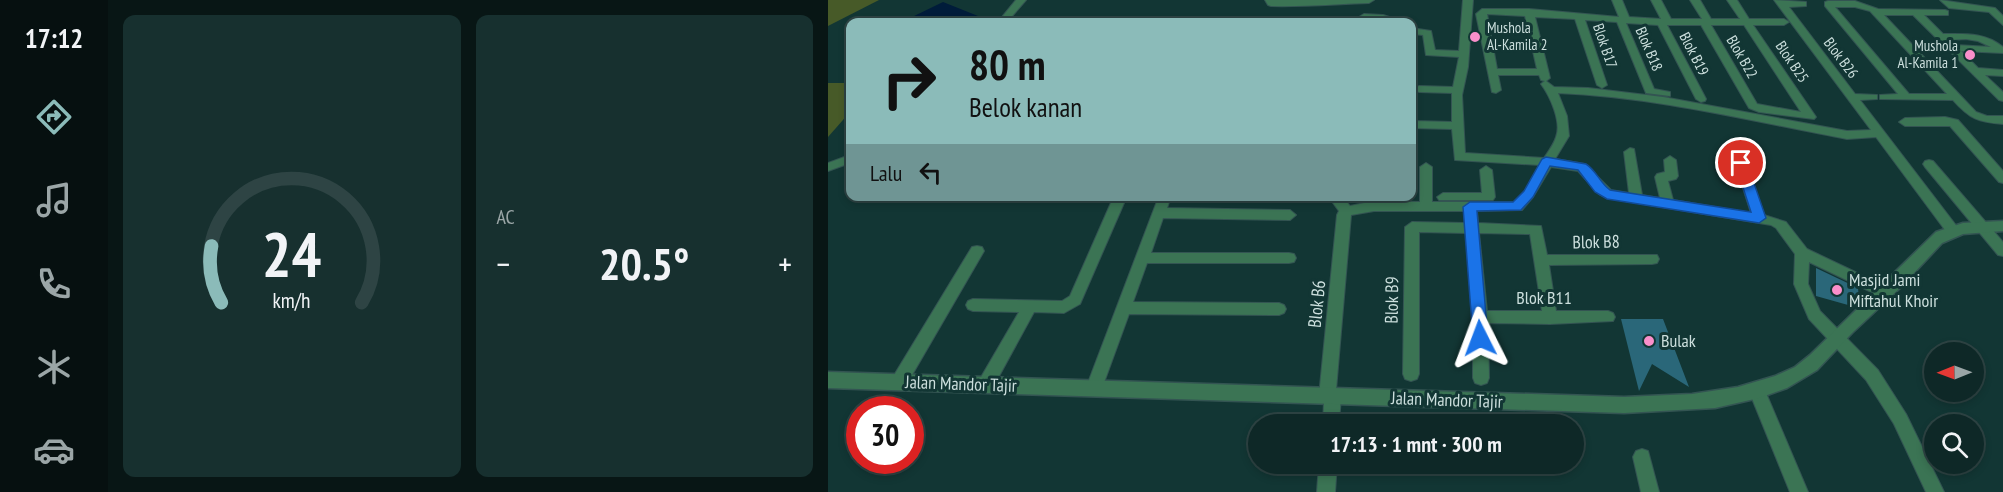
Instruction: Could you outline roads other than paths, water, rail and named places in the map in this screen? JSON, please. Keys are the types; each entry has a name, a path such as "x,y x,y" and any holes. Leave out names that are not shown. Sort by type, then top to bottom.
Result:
{"street":[{"path":"1005,18 1021,0"},
{"path":"1270,0 1272,3 1309,4 1340,0 1369,0 1364,18"},
{"path":"1468,0 1458,90 1459,157 1546,162 1581,167 1587,170 1599,189 1607,194 1759,218 1780,224 1802,254 1884,292"},
{"name":"Blok B18","path":"1617,0 1650,91 1701,99"},
{"name":"Blok B19","path":"1656,0 1664,22 1701,99"},
{"name":"Blok B22","path":"1695,0 1754,106 1759,109 1810,117"},
{"name":"Blok B25","path":"1732,0 1810,117"},
{"path":"1945,0 1952,6 1988,9 1995,12 2003,22"},
{"path":"1979,0 1988,9"},
{"path":"1781,2 1803,4"},
{"name":"Blok B26","path":"1781,2 1953,231"},
{"path":"1906,97 1828,4 1855,4 1873,9 1956,97 1978,117 2003,120"},
{"path":"1496,90 1481,14 1485,11 1664,22 1784,22"},
{"path":"1416,201 1470,207 1516,207 1529,194 1563,136 1561,116 1546,81 1529,12"},
{"path":"1876,12 1945,13"},
{"path":"1916,13 2003,98"},
{"name":"Blok B17","path":"1579,17 1602,85"},
{"path":"1416,32 1428,33 1430,53 1463,54"},
{"path":"1941,37 1983,38 1990,40 2002,50"},
{"path":"1952,48 2002,50"},
{"path":"1493,72 1546,81 1581,90 1638,96 1847,135 1879,134"},
{"path":"1976,72 2003,73"},
{"path":"1419,89 1458,90"},
{"path":"1852,97 1956,97"},
{"path":"1905,122 1945,121 1954,123 2003,179"},
{"path":"1416,125 1459,126"},
{"path":"1630,152 1636,199"},
{"path":"828,167 846,160"},
{"path":"1667,203 1661,177 1672,176 1670,160"},
{"path":"1741,163 1759,218"},
{"path":"1929,164 2003,251"},
{"path":"1426,167 1426,202"},
{"path":"1337,201 1345,213 1374,206 1489,197 1486,170"},
{"path":"974,305 1065,307 1076,300 1119,201"},
{"path":"1094,388 1126,308 1163,201"},
{"path":"1470,207 1479,317 1481,378"},
{"path":"1159,213 1290,215"},
{"name":"Blok B6","path":"1331,414 1330,396 1345,213"},
{"name":"Jalan Mandor Tajir","path":"828,380 1624,405 1694,402 1757,391 1802,371 1820,357 1836,338 1912,265 1925,248 1940,236 1953,231 2003,226"},
{"name":"Blok B9","path":"1411,374 1412,227 1472,228"},
{"path":"1472,228 1536,230 1550,318"},
{"path":"899,382 977,251"},
{"path":"1802,254 1801,284 1814,315 1872,375 1900,419 1935,492"},
{"path":"1142,258 1289,258"},
{"name":"Blok B8","path":"1541,260 1652,260"},
{"path":"986,384 1030,306"},
{"path":"1126,308 1280,309"},
{"name":"Blok B11","path":"1479,317 1608,317"},
{"path":"1757,391 1799,492"},
{"path":"1642,457 1650,492"},
{"path":"1326,492 1327,474"}],"water":[{"path":"943,2 983,18 910,18"}],"place":[{"name":"Mushola Al-Kamila 2","path":"1475,37"},
{"name":"Mushola Al-Kamila 1","path":"1970,55"},
{"name":"Masjid Jami Miftahul Khoir","path":"1837,290"},
{"name":"Bulak","path":"1649,341"}]}
